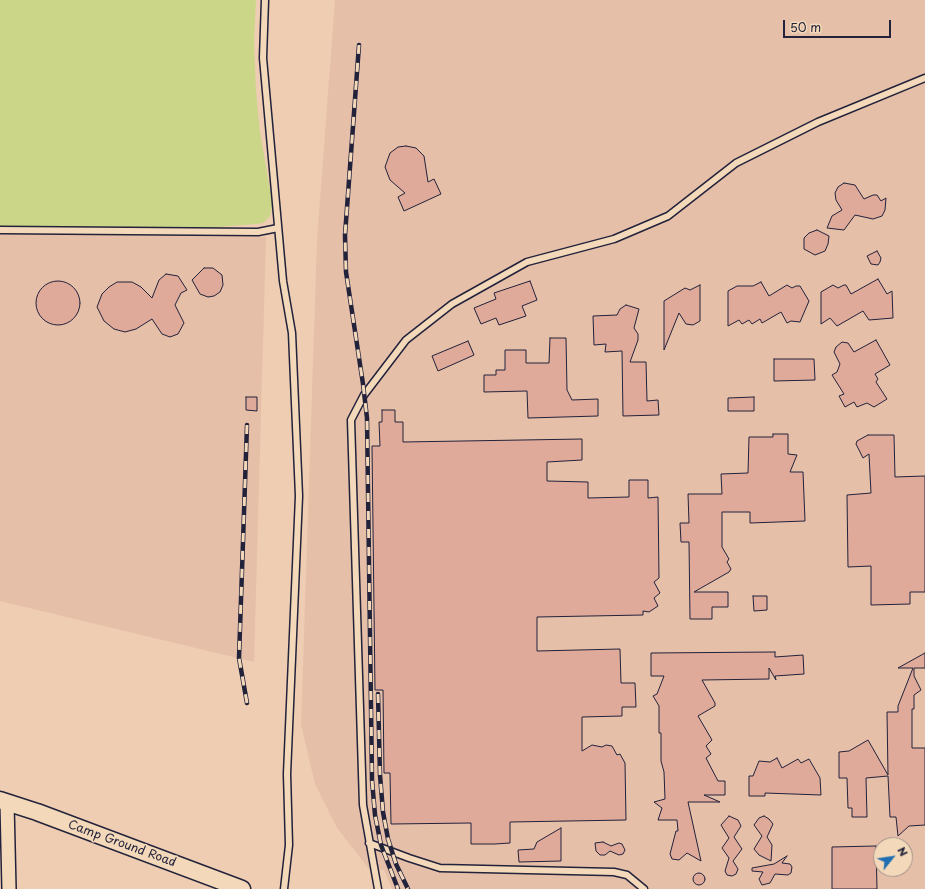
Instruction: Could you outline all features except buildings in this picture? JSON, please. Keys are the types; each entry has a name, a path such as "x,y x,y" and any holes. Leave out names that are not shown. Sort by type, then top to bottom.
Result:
{"street":[{"path":"4,802 9,889"},
{"name":"Camp Ground Road","path":"4,802 242,889"}],"lane":[{"path":"265,0 263,58 283,280 292,333 299,496 287,774 289,845 284,889"},
{"path":"378,889 362,805 351,420 364,395 406,340 459,300 527,262 614,239 668,216 736,163 818,122 925,78"},
{"path":"0,230 258,232 278,228"},
{"path":"370,842 409,858 440,868 614,872 627,875 644,889"}],"shaded area":[{"path":"335,0 925,0 925,889 392,889 384,870 369,869 337,828 315,784 301,725 317,240"},
{"path":"0,234 266,237 254,662 0,601"}],"green space":[{"path":"0,0 256,0 254,41 256,91 260,132 271,195 272,207 270,216 263,223 206,228 0,227"}],"railway":[{"path":"359,45 345,235 346,272 367,418 372,780 375,815 381,845 398,889"},
{"path":"247,425 239,658 247,703"},
{"path":"378,694 380,775 383,812 388,839 396,864 408,889"}]}
